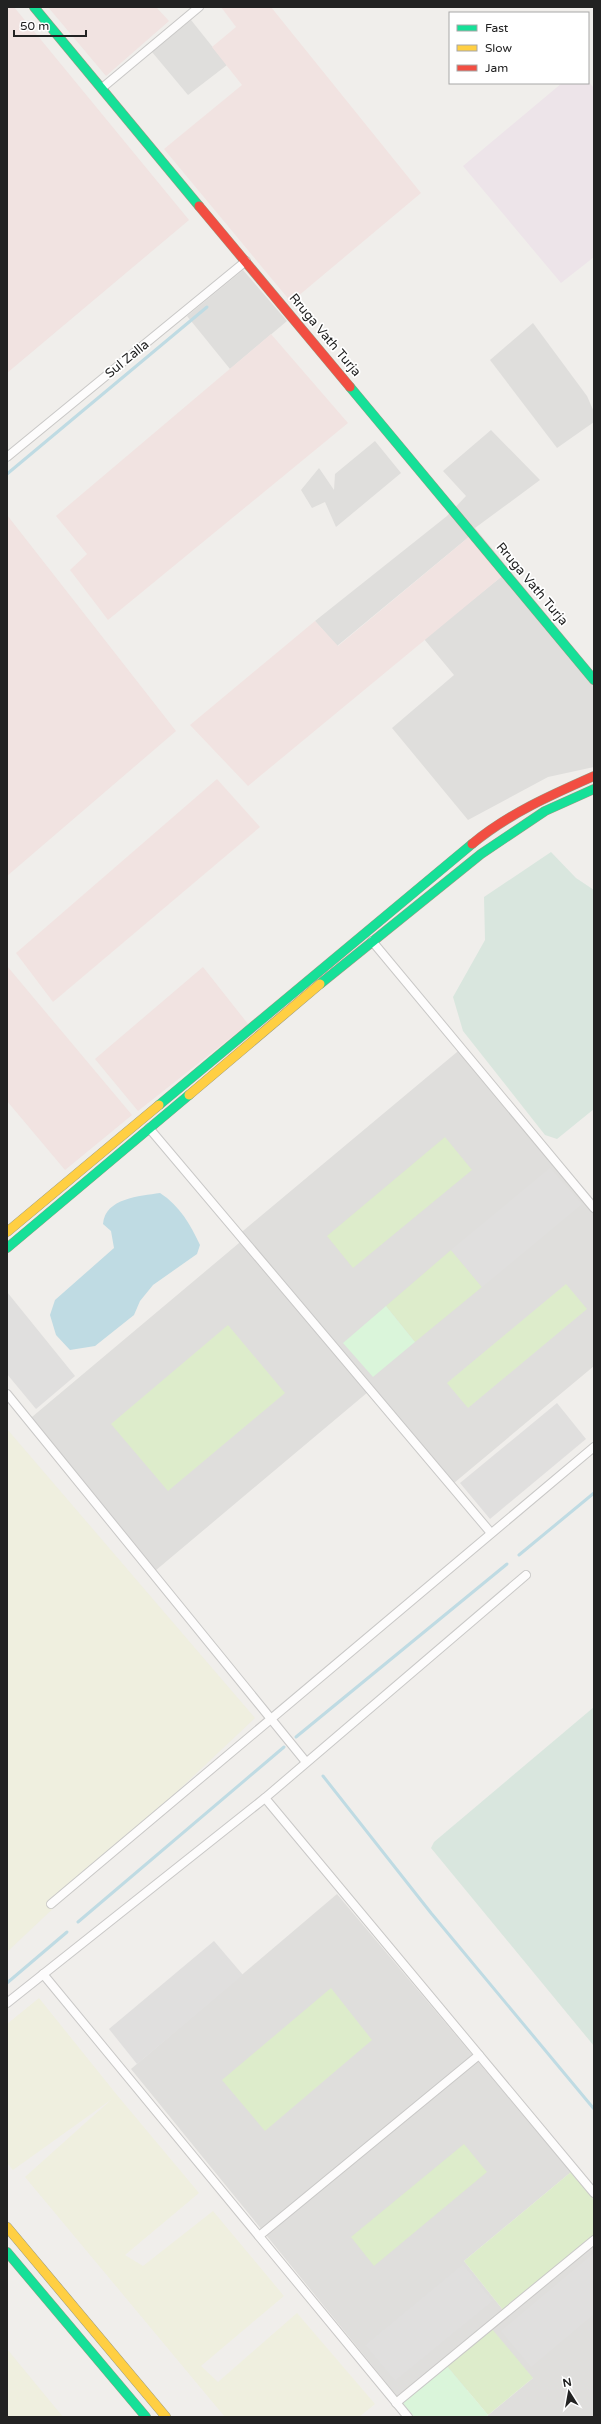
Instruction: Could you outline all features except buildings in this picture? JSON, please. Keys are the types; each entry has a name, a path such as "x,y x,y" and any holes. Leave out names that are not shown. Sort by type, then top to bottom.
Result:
{"street":[{"name":"Rruga Vath Turja","path":"34,7 594,680"},
{"path":"102,88 198,7"},
{"name":"Sul Zalla","path":"7,457 246,261"},
{"path":"7,1232 486,832 541,799 594,776"},
{"path":"7,1248 372,941 481,854 517,828 545,811 594,789"},
{"path":"372,941 594,1208"},
{"path":"149,1128 491,1533"},
{"path":"7,1394 306,1762"},
{"path":"52,1904 594,1447"},
{"path":"7,2003 265,1798 526,1575"},
{"path":"265,1798 594,2193"},
{"path":"43,1974 408,2417"},
{"path":"259,2236 479,2055"},
{"path":"7,2227 166,2417"},
{"path":"396,2402 594,2240"},
{"path":"7,2252 146,2417"}],"shaded area":[{"path":"7,7 14,7 189,220 7,373"},
{"path":"48,7 156,7 169,21 106,76"},
{"path":"221,7 271,7 421,193 291,302 164,149 242,85 212,47 236,27"},
{"path":"191,20 227,65 188,95 152,52"},
{"path":"589,82 594,88 594,257 561,283 463,166 561,84 589,84"},
{"path":"243,270 287,321 230,369 187,316"},
{"path":"533,323 587,396 594,412 594,422 557,448 490,360"},
{"path":"271,334 348,423 108,620 70,570 87,554 56,516"},
{"path":"491,430 540,480 475,528 594,672 594,767 548,777 468,820 392,728 454,675 424,639 501,577 470,536 337,646 315,621 447,516 466,496 443,471"},
{"path":"375,441 401,473 336,527 325,502 312,508 301,490 319,468 334,490 335,474"},
{"path":"7,515 176,731 7,876"},
{"path":"470,536 501,577 248,786 190,725 315,621 338,646"},
{"path":"217,779 260,827 53,1002 16,953"},
{"path":"551,852 576,878 594,890 594,1109 557,1139 545,1135 463,1031 453,997 485,940 484,897"},
{"path":"7,966 132,1115 65,1170 7,1101"},
{"path":"203,967 248,1024 138,1111 95,1059"},
{"path":"463,1047 594,1200 594,1366 448,1488 368,1392 149,1576 26,1422 245,1238 237,1236"},
{"path":"550,1168 582,1204 482,1287 451,1250"},
{"path":"7,1292 75,1376 36,1409 7,1374"},
{"path":"557,1403 586,1439 490,1519 460,1483"},
{"path":"594,1707 594,2046 431,1848 434,1842"},
{"path":"337,1894 571,2172 464,2261 503,2310 594,2236 594,2417 486,2417 533,2378 402,2402 131,2069"},
{"path":"214,1941 243,1975 137,2064 109,2029"},
{"path":"594,2253 594,2314 531,2367 501,2331"},
{"path":"463,2264 493,2301 395,2381 365,2345"}],"green space":[{"path":"445,1137 472,1170 353,1268 327,1236"},
{"path":"451,1250 482,1287 415,1342 386,1306"},
{"path":"566,1284 587,1309 468,1408 447,1383"},
{"path":"386,1306 415,1342 373,1377 343,1343"},
{"path":"228,1325 285,1393 168,1491 111,1424"},
{"path":"7,1429 255,1718 7,1952"},
{"path":"331,1988 372,2040 265,2131 222,2080"},
{"path":"39,1998 117,2095 199,2193 125,2255 143,2266 213,2211 284,2296 201,2366 218,2382 297,2313 375,2404 359,2417 225,2417 25,2177 112,2099 13,2170 7,2163 7,2024"},
{"path":"464,2144 487,2172 374,2266 351,2237"},
{"path":"571,2172 594,2200 594,2236 503,2310 464,2261"},
{"path":"492,2329 533,2378 488,2415 447,2366"},
{"path":"7,2349 63,2417 7,2417"},
{"path":"447,2366 488,2415 486,2417 414,2417 402,2402"}],"water":[{"path":"160,1193 179,1210 188,1223 200,1245 197,1254 153,1285 140,1301 134,1315 95,1346 70,1350 56,1335 50,1315 55,1300 114,1248 111,1231 103,1224 105,1215 110,1209 125,1200 134,1197"}],"waterway":[{"path":"7,474 207,307"},
{"path":"519,1555 594,1493"},
{"path":"296,1737 507,1564"},
{"path":"78,1922 284,1747"},
{"path":"323,1776 431,1913 594,2109"},
{"path":"7,1983 67,1932"}],"traffic: fast":[{"path":"34,7 199,206"},
{"path":"350,387 594,680"},
{"path":"320,984 481,854 545,811 594,789"},
{"path":"159,1105 472,844"},
{"path":"7,1248 189,1095"},
{"path":"7,2252 146,2417"}],"traffic: slow":[{"path":"189,1095 320,984"},
{"path":"7,1232 159,1105"},
{"path":"7,2227 166,2417"}],"traffic: jam":[{"path":"199,206 350,387"},
{"path":"472,844 500,823 515,814 594,776"}]}
